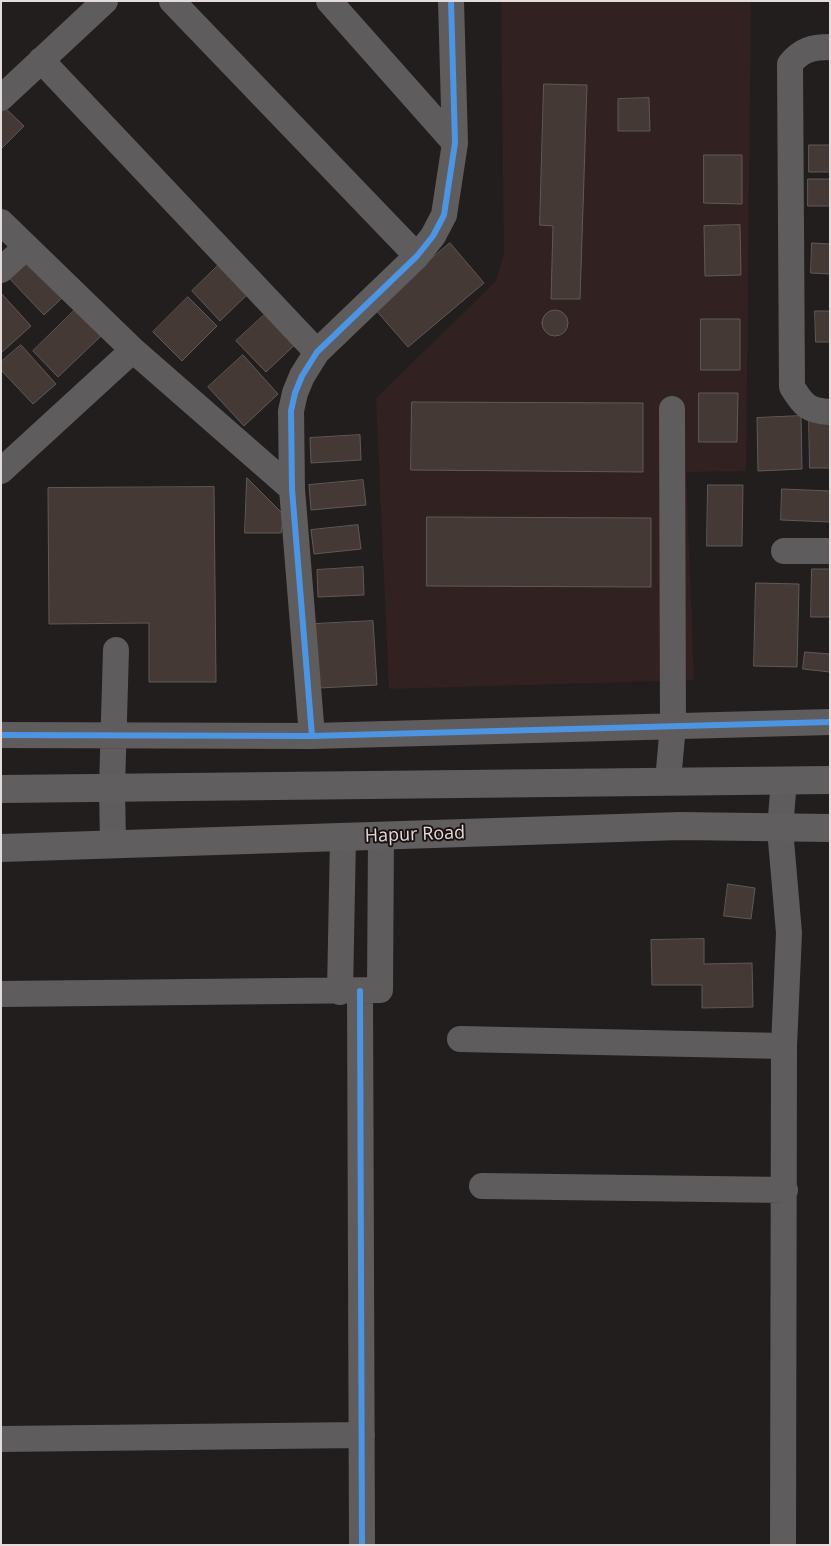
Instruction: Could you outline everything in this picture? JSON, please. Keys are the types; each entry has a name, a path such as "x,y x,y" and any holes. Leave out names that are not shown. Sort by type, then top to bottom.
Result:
{"main road":[{"path":"1,789 830,780"},
{"name":"Hapur Road","path":"1,848 680,826 780,829 830,828"}],"street":[{"path":"1,98 105,1"},
{"path":"172,1 417,256"},
{"path":"329,1 455,142"},
{"path":"312,736 292,489 291,410 302,376 317,352 417,256 433,236 444,215 455,142 451,1"},
{"path":"830,47 814,47 799,53 790,64 792,387 802,404 818,412 830,412"},
{"path":"41,60 317,352"},
{"path":"1,222 133,350 292,489"},
{"path":"1,270 26,247"},
{"path":"1,471 133,350"},
{"path":"668,781 673,725 672,410"},
{"path":"784,551 830,551"},
{"path":"113,844 112,788 116,650"},
{"path":"1,735 312,736 830,722"},
{"path":"783,1545 784,1046 789,934 780,829 784,780"},
{"path":"1,994 380,990 381,836"},
{"path":"343,837 350,991 362,1435 362,1545"},
{"path":"460,1039 784,1046"},
{"path":"482,1186 785,1190"},
{"path":"1,1439 362,1435"}],"shaded area":[{"path":"501,1 751,1 746,471 686,472 694,680 389,689 376,398 496,281 504,253"}],"building":[{"path":"544,84 587,85 580,299 551,299 553,226 540,225"},
{"path":"649,98 650,131 618,131 618,99"},
{"path":"1,104 24,126 1,149"},
{"path":"809,145 830,145 830,172 809,172"},
{"path":"704,155 742,155 742,204 704,203"},
{"path":"808,179 830,179 830,206 808,206"},
{"path":"740,225 741,275 705,276 704,226"},
{"path":"450,243 484,283 408,347 374,308"},
{"path":"812,243 830,244 830,274 811,273"},
{"path":"227,257 255,287 220,321 192,291"},
{"path":"27,261 62,298 44,315 9,278"},
{"path":"1,293 31,326 1,353"},
{"path":"188,297 217,326 182,361 153,332"},
{"path":"273,307 302,338 266,372 236,341"},
{"path":"76,309 102,335 58,377 33,351"},
{"path":"555,310 564,314 568,323 564,332 555,336 546,332 542,323 546,314"},
{"path":"815,311 830,311 830,342 816,342"},
{"path":"701,319 740,319 740,370 701,370"},
{"path":"21,345 56,384 33,404 1,370 1,362"},
{"path":"243,355 278,394 244,426 208,387"},
{"path":"699,393 738,393 737,442 699,442"},
{"path":"412,402 643,403 643,472 411,470"},
{"path":"801,416 802,469 758,471 757,418"},
{"path":"809,417 830,417 830,468 810,468"},
{"path":"360,435 361,460 311,463 310,438"},
{"path":"247,478 284,515 281,533 245,533"},
{"path":"363,480 366,505 311,510 309,485"},
{"path":"708,485 743,485 742,546 707,546"},
{"path":"214,487 216,682 149,682 149,623 49,624 48,488"},
{"path":"782,489 830,491 830,522 781,520"},
{"path":"427,517 651,518 651,587 427,586"},
{"path":"358,525 361,549 314,554 311,530"},
{"path":"363,567 364,595 318,597 317,570"},
{"path":"812,569 830,569 830,617 811,617"},
{"path":"756,583 799,584 797,667 754,666"},
{"path":"373,621 377,685 319,688 315,624"},
{"path":"805,652 830,654 830,672 803,669"},
{"path":"728,884 755,888 751,919 724,916"},
{"path":"704,939 704,964 752,963 753,1007 702,1008 702,985 652,985 651,940"}],"cycle path":[{"path":"312,736 292,489 291,411 295,393 302,376 317,352 417,256 433,236 444,215 455,143 451,1"},
{"path":"1,735 312,736 830,722"},
{"path":"360,991 362,1545"}]}
